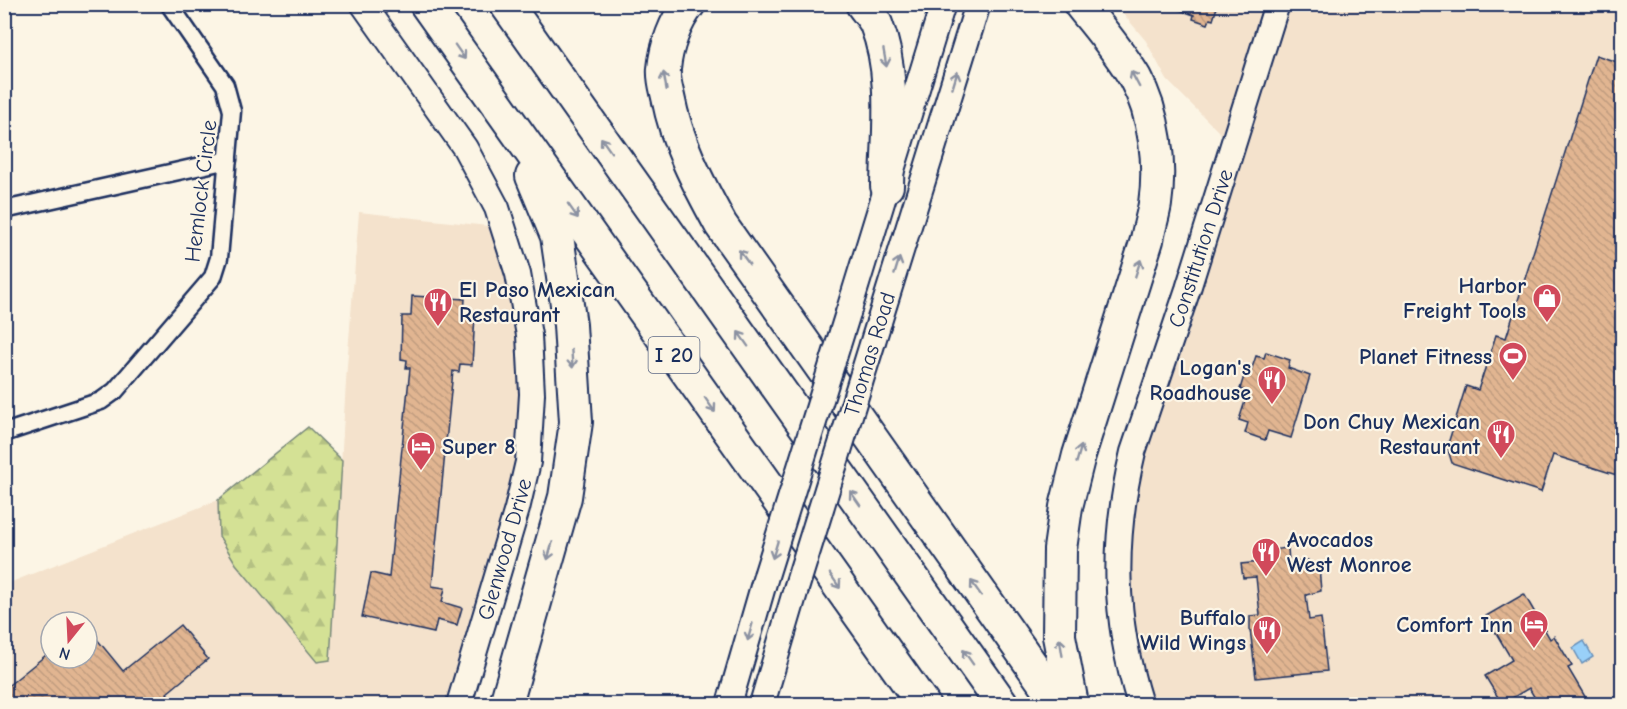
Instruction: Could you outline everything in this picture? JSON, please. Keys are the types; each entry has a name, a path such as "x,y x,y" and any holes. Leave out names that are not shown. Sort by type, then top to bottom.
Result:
{"highway":[{"name":"I 20","path":"426,4 922,705"},
{"path":"506,4 1002,705"},
{"path":"688,4 680,16 669,44 663,71 677,136 695,177 721,225 1059,705"},
{"path":"862,4 875,22 884,52 889,85 887,186"},
{"path":"1072,705 1059,636 1060,549 1066,507 1079,455 1147,240 1155,204 1157,174 1154,138 1146,105 1136,80 1114,46 1080,4"},
{"path":"506,705 565,497 576,422 570,325 557,236 510,122"}],"street":[{"name":"Hemlock Circle","path":"4,433 100,401 116,391 213,276 219,258 232,111 225,85 169,4"},
{"name":"Glenwood Drive","path":"363,4 465,148 498,208 518,273 529,335 532,394 528,462 517,509 459,705"},
{"name":"Thomas Road","path":"729,705 766,576 943,4"},
{"name":"Thomas Road","path":"762,705 978,4"},
{"name":"Constitution Drive","path":"1140,705 1127,657 1119,595 1117,557 1120,518 1127,479 1133,452 1188,289 1277,4"},
{"path":"4,210 228,160"}],"shaded area":[{"path":"1116,5 1268,5 1226,139 1167,80 1146,41"},
{"path":"1285,5 1622,5 1622,704 1150,704 1136,654 1127,569 1135,487"},
{"path":"359,212 497,227 525,378 513,497 450,704 5,704 4,585 218,500 219,536 329,660"}],"green space":[{"path":"308,427 342,460 330,660 317,662 236,564 219,536 218,500"}],"water":[{"path":"1584,641 1593,657 1582,664 1573,648"}],"building":[{"path":"1171,4 1218,4 1213,20 1210,19 1208,24 1193,19 1194,15 1171,7"},
{"path":"1596,55 1623,64 1623,477 1553,455 1541,492 1452,463 1447,447 1466,386 1478,390 1496,335 1506,338"},
{"name":"Super 8","path":"412,296 465,299 464,315 475,316 472,365 460,364 459,372 453,371 432,586 445,588 442,602 462,608 457,625 437,620 434,633 362,617 371,573 389,577 410,368 406,368 407,360 401,359 402,316 411,316"},
{"name":"Logan's Roadhouse","path":"1266,352 1290,360 1288,368 1310,376 1291,438 1268,431 1265,440 1245,433 1248,423 1239,420 1248,392 1240,389 1244,376 1249,377 1256,356 1264,358"},
{"path":"1288,548 1289,562 1308,560 1309,568 1319,567 1321,591 1306,595 1309,620 1321,618 1327,671 1256,678 1250,616 1260,615 1256,577 1243,578 1241,564 1261,562 1260,551"},
{"name":"Comfort Inn","path":"1524,594 1550,639 1554,636 1572,666 1568,668 1590,705 1539,705 1529,688 1502,704 1485,676 1512,660 1486,616"},
{"path":"180,625 208,659 167,693 176,705 4,705 4,689 39,661 39,670 99,670 99,642 123,671"}],"place":[{"name":"Harbor Freight Tools","path":"1547,324"},
{"name":"El Paso Mexican Restaurant","path":"438,328"},
{"name":"Planet Fitness","path":"1513,382"},
{"name":"Logan's Roadhouse","path":"1272,406"},
{"name":"Don Chuy Mexican Restaurant","path":"1501,460"},
{"name":"Super 8","path":"421,472"},
{"name":"Avocados West Monroe","path":"1266,578"},
{"name":"Comfort Inn","path":"1534,650"},
{"name":"Buffalo Wild Wings","path":"1267,656"}]}
